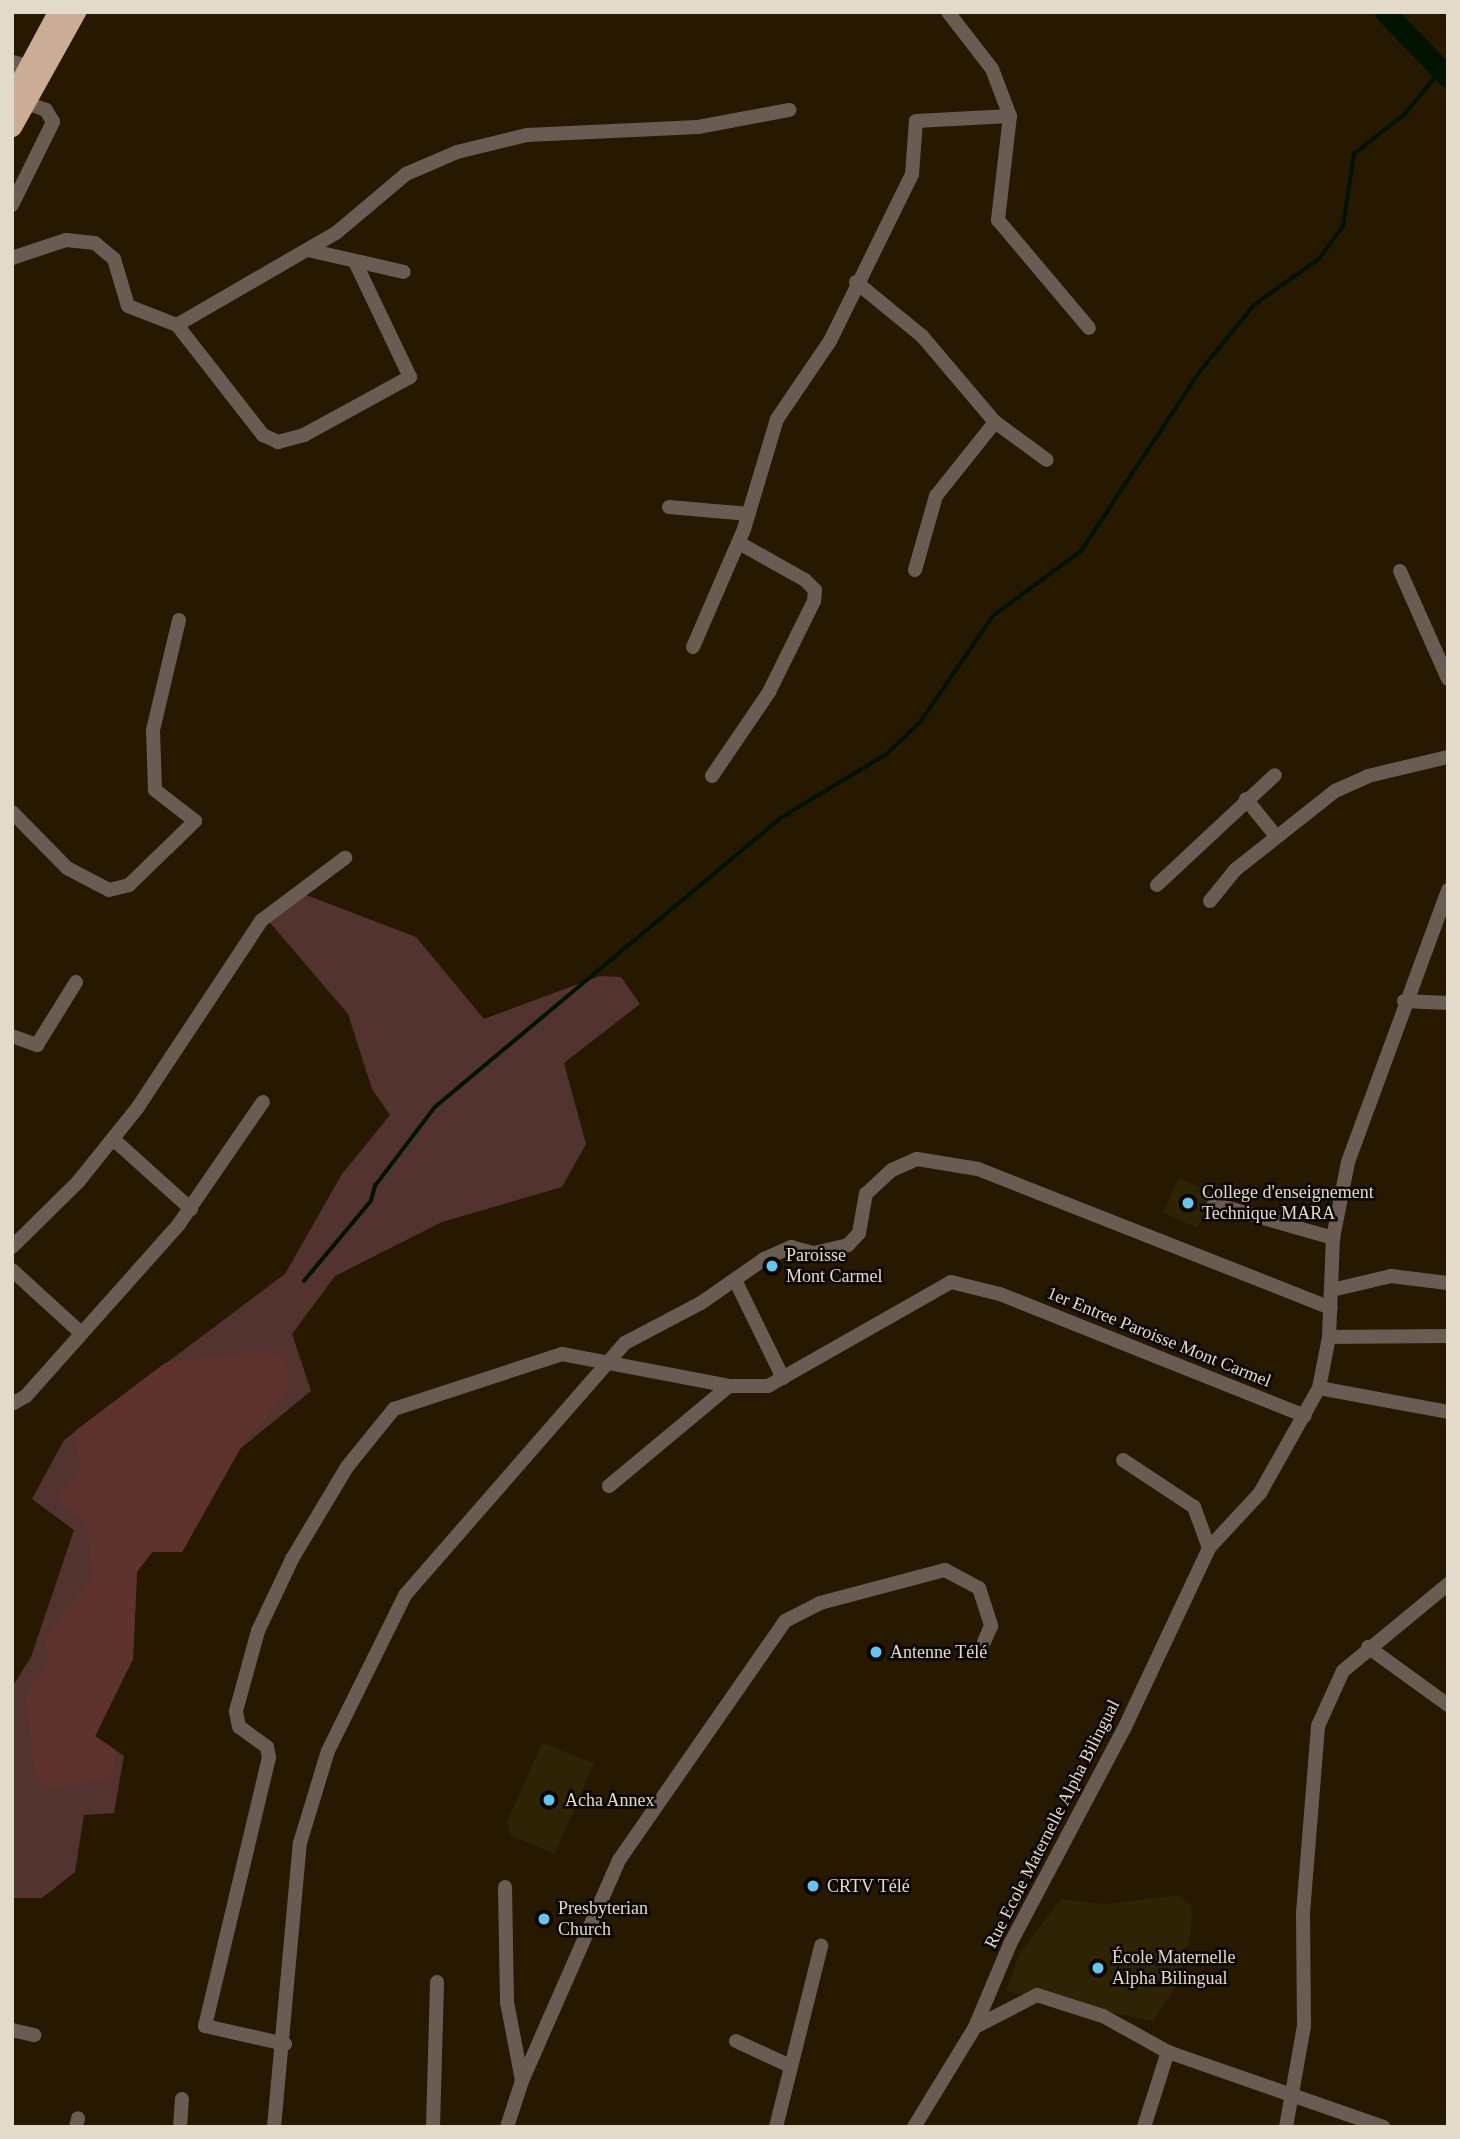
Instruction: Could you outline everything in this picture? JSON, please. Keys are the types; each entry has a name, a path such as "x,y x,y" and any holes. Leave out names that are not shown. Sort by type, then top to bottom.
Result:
{"highway":[{"path":"12,127 26,68 57,12"},
{"path":"26,68 76,12"}],"street":[{"path":"948,12 992,69 1010,116 998,220 1089,328"},
{"path":"12,204 53,122 46,110 18,99"},
{"path":"177,325 308,250 406,174 457,152 527,135 698,127 789,110"},
{"path":"693,647 739,542 778,419 830,341 856,282 912,174 916,121 1010,116"},
{"path":"12,258 66,240 96,243 114,259 128,306 177,325 263,435 278,442 304,435 410,377 356,264"},
{"path":"308,250 356,264 404,272"},
{"path":"856,282 922,336 995,422 1047,460"},
{"path":"915,570 936,496 995,422"},
{"path":"669,507 749,514"},
{"path":"712,776 769,692 814,601 805,580 739,542"},
{"path":"1400,570 1448,679"},
{"path":"12,812 67,868 108,890 128,885 195,821 155,790 153,730 179,620"},
{"path":"1210,901 1276,835 1335,791 1368,776 1448,757"},
{"path":"1157,885 1246,799 1275,775"},
{"path":"1246,799 1276,835"},
{"path":"12,1247 113,1139 257,927 345,858"},
{"path":"1209,1548 1245,1515 1319,1388 1329,1337 1333,1238 1348,1162 1404,1001 1448,890"},
{"path":"12,1036 37,1045 76,982"},
{"path":"1404,1001 1448,1003"},
{"path":"12,1404 26,1396 191,1209 263,1102"},
{"path":"113,1139 191,1209"},
{"path":"274,2127 285,2044 300,1843 328,1751 405,1595 625,1343 792,1247 814,1253 854,1241 866,1194 892,1170 917,1159 951,1160 1035,1189 1331,1308"},
{"path":"1214,1204 1333,1238"},
{"path":"12,1270 80,1332"},
{"path":"1332,1290 1391,1276 1448,1283"},
{"path":"735,1280 783,1378"},
{"name":"1er Entree Paroisse Mont Carmel","path":"285,2044 209,2031 204,2021 269,1758 267,1747 236,1720 248,1661 275,1594 347,1467 394,1409 496,1378 536,1359 562,1354 610,1361 729,1386 768,1386 848,1345 937,1285 965,1282 1305,1416"},
{"path":"1329,1337 1448,1336"},
{"path":"609,1486 729,1386"},
{"path":"1319,1388 1448,1412"},
{"path":"1123,1460 1194,1507 1205,1522 1209,1548"},
{"name":"Rue Ecole Maternelle Alpha Bilingual","path":"914,2127 975,2027 1010,1944 1209,1548"},
{"path":"507,2127 522,2081 619,1860 785,1621 820,1603 945,1570 979,1588 990,1616 984,1642"},
{"path":"1286,2127 1304,2026 1303,1913 1318,1726 1343,1671 1368,1647 1448,1584"},
{"path":"1368,1647 1448,1705"},
{"path":"505,1887 507,2002 522,2081"},
{"path":"776,2127 821,1946"},
{"path":"433,2127 437,1982"},
{"path":"975,2027 1037,1995 1103,2016 1168,2052 1291,2098 1383,2127"},
{"path":"12,2030 34,2035"},
{"path":"736,2041 790,2066"},
{"path":"1144,2127 1168,2052"},
{"path":"180,2127 182,2099"}],"shaded area":[{"path":"301,893 416,937 484,1019 600,976 621,977 640,1004 564,1063 586,1144 562,1187 442,1222 335,1276 292,1334 311,1391 240,1449 182,1552 152,1552 137,1571 133,1659 95,1736 124,1756 114,1813 84,1815 75,1872 42,1898 12,1898 12,1687 31,1657 74,1530 32,1499 64,1440 285,1274 342,1174 390,1115 372,1089 348,1014 266,918"},
{"name":"College d'enseignement Technique MARA","path":"1179,1178 1213,1193 1197,1228 1163,1213"},
{"path":"271,1350 286,1362 289,1389 240,1449 182,1552 152,1552 137,1572 133,1659 95,1736 114,1749 116,1766 104,1781 50,1788 35,1776 25,1695 48,1664 45,1637 93,1577 86,1523 56,1499 80,1469 75,1431 165,1363"},
{"name":"Acha Annex","path":"542,1743 594,1763 555,1854 510,1835 507,1822"},
{"name":"École Maternelle Alpha Bilingual","path":"1178,1895 1192,1906 1191,1932 1178,1983 1153,2021 1006,1991 1020,1953 1061,1899 1105,1904"}],"waterway":[{"path":"1385,12 1448,77"},
{"path":"304,1281 371,1201 375,1186 435,1107 782,817 888,753 921,721 993,616 1081,551 1201,370 1254,305 1319,259 1343,226 1354,154 1405,114 1441,70"}],"place":[{"name":"College d'enseignement Technique MARA","path":"1188,1203"},
{"name":"Paroisse Mont Carmel","path":"772,1266"},
{"name":"Antenne Télé","path":"876,1652"},
{"name":"Acha Annex","path":"549,1800"},
{"name":"CRTV Télé","path":"813,1886"},
{"name":"Presbyterian Church","path":"544,1919"},
{"name":"École Maternelle Alpha Bilingual","path":"1098,1968"}]}
